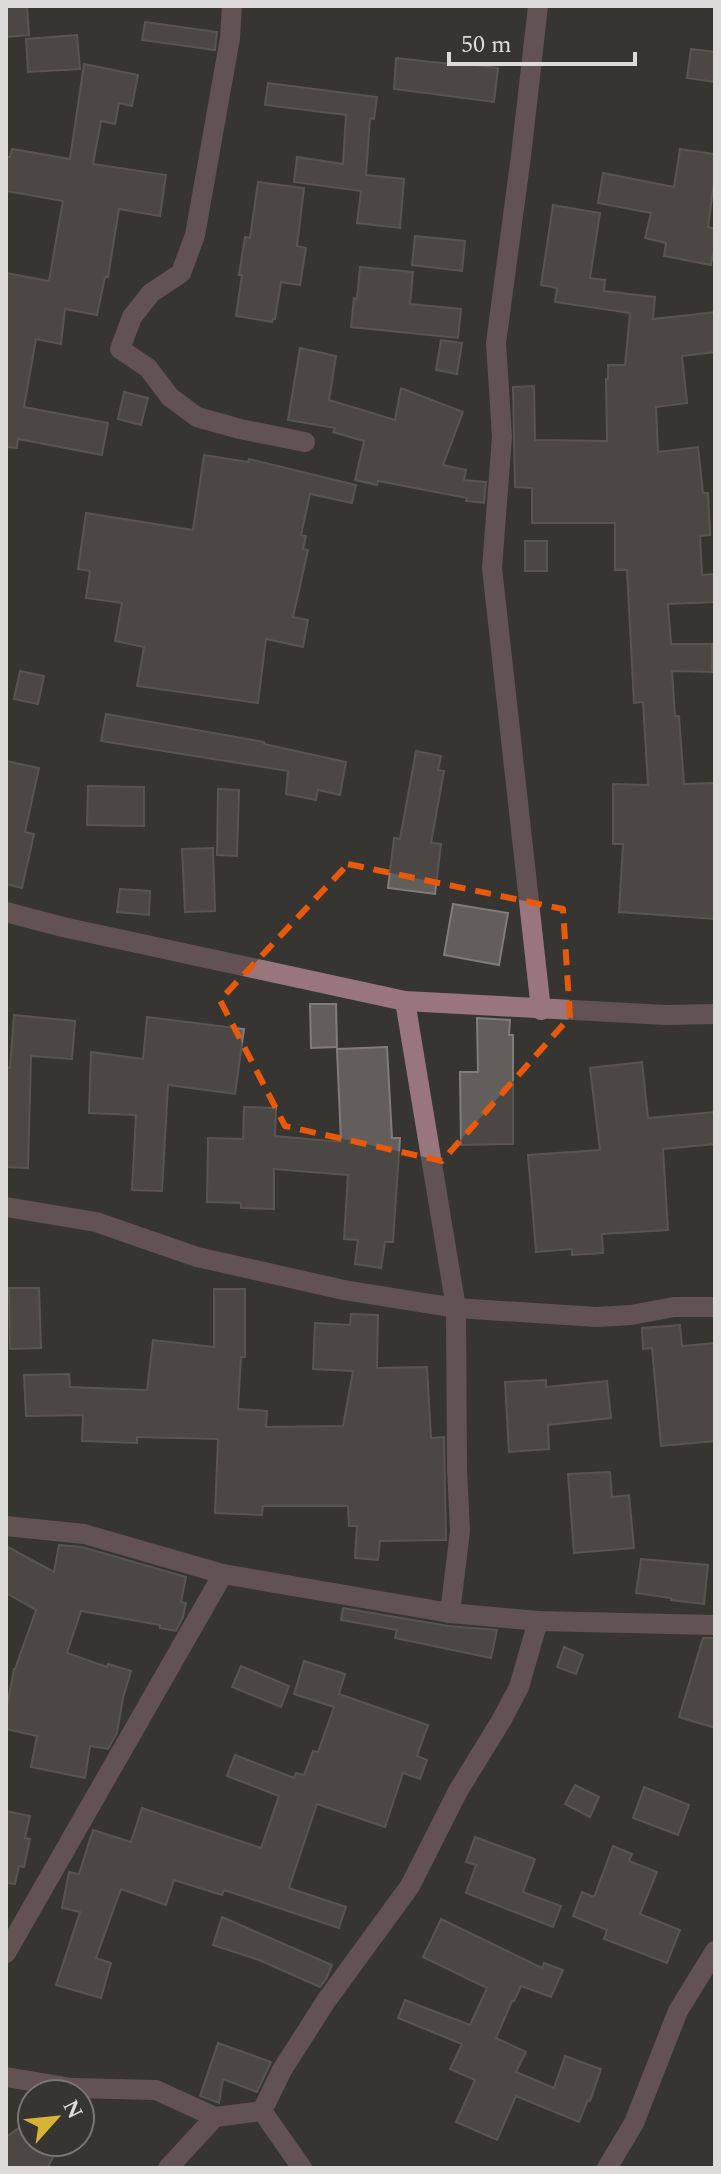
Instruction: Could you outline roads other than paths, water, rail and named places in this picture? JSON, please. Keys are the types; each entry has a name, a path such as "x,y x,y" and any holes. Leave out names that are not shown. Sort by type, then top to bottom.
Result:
{"street":[{"path":"232,6 230,38 195,235 181,273 151,293 132,317 120,349 148,368 170,397 197,417 305,442"},
{"path":"538,6 496,343 502,437 492,568 541,1010"},
{"path":"6,912 405,1001 541,1010 715,1014"},
{"path":"405,1001 456,1308 460,1531 450,1613"},
{"path":"6,1207 96,1222 197,1257 285,1277 456,1308 597,1317 674,1307 715,1307"},
{"path":"6,1526 84,1534 223,1574 450,1613 538,1621 715,1625"},
{"path":"6,1953 223,1574"},
{"path":"262,2111 282,2070 326,2001 410,1886 458,1791 519,1687 538,1621"},
{"path":"607,2168 634,2123 678,2011 715,1951"},
{"path":"6,2077 72,2088 156,2090 215,2117 262,2111"},
{"path":"262,2111 302,2168"},
{"path":"168,2168 215,2117"}]}
